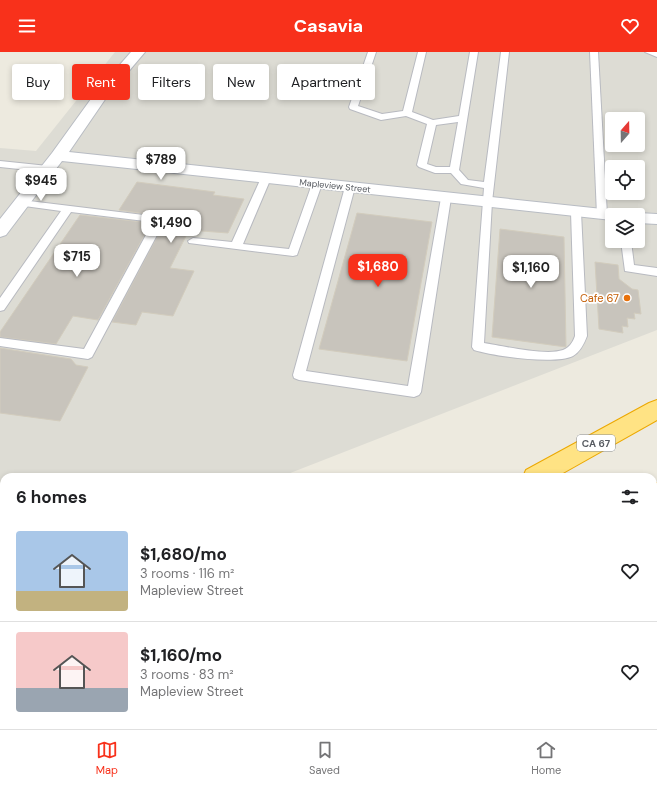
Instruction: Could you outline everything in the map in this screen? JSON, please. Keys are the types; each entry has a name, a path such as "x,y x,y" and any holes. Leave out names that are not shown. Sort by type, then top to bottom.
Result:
{"highway":[{"name":"CA 67","path":"542,473 657,409"}],"main road":[{"path":"0,231 53,162 101,95 138,52"},
{"name":"Mapleview Street","path":"53,162 266,178 446,198 488,194 576,212 605,215"},
{"path":"645,218 657,219"}],"lane":[{"path":"372,52 353,107 381,117 407,113 432,123 463,118"},
{"path":"407,113 422,52"},
{"path":"454,170 474,52"},
{"path":"505,52 488,194 478,347 557,356 573,350 579,344 581,336 576,212"},
{"path":"594,52 606,208"},
{"path":"649,52 657,55"},
{"path":"432,123 422,165 435,170 454,170 465,182 488,194"},
{"path":"0,164 53,162"},
{"path":"236,246 266,178"},
{"path":"193,241 293,253 317,184"},
{"path":"350,187 299,375 414,392 446,198"},
{"path":"0,342 88,354 160,220 21,203"},
{"path":"0,307 68,209"},
{"path":"627,248 628,268 657,272"}],"shaded area":[{"path":"115,52 657,52 657,330 290,473 0,473 0,148 36,151 77,100 130,100 130,64 105,64"}],"building":[{"path":"137,182 215,192 213,195 244,199 228,233 189,230 170,268 194,271 173,316 142,312 136,325 112,322 166,220 160,216 119,210"},
{"path":"357,213 432,222 407,361 319,349"},
{"path":"80,215 151,223 98,320 73,316 56,344 0,337 0,332"},
{"path":"500,229 564,237 566,347 492,337"},
{"name":"Cafe 67","path":"595,262 618,265 619,279 632,289 638,290 641,314 634,313 635,319 627,318 628,327 622,326 623,333 599,329"},
{"path":"0,348 71,359 76,365 88,367 60,421 0,413"}],"place":[{"name":"Cafe 67","path":"627,298"}]}
